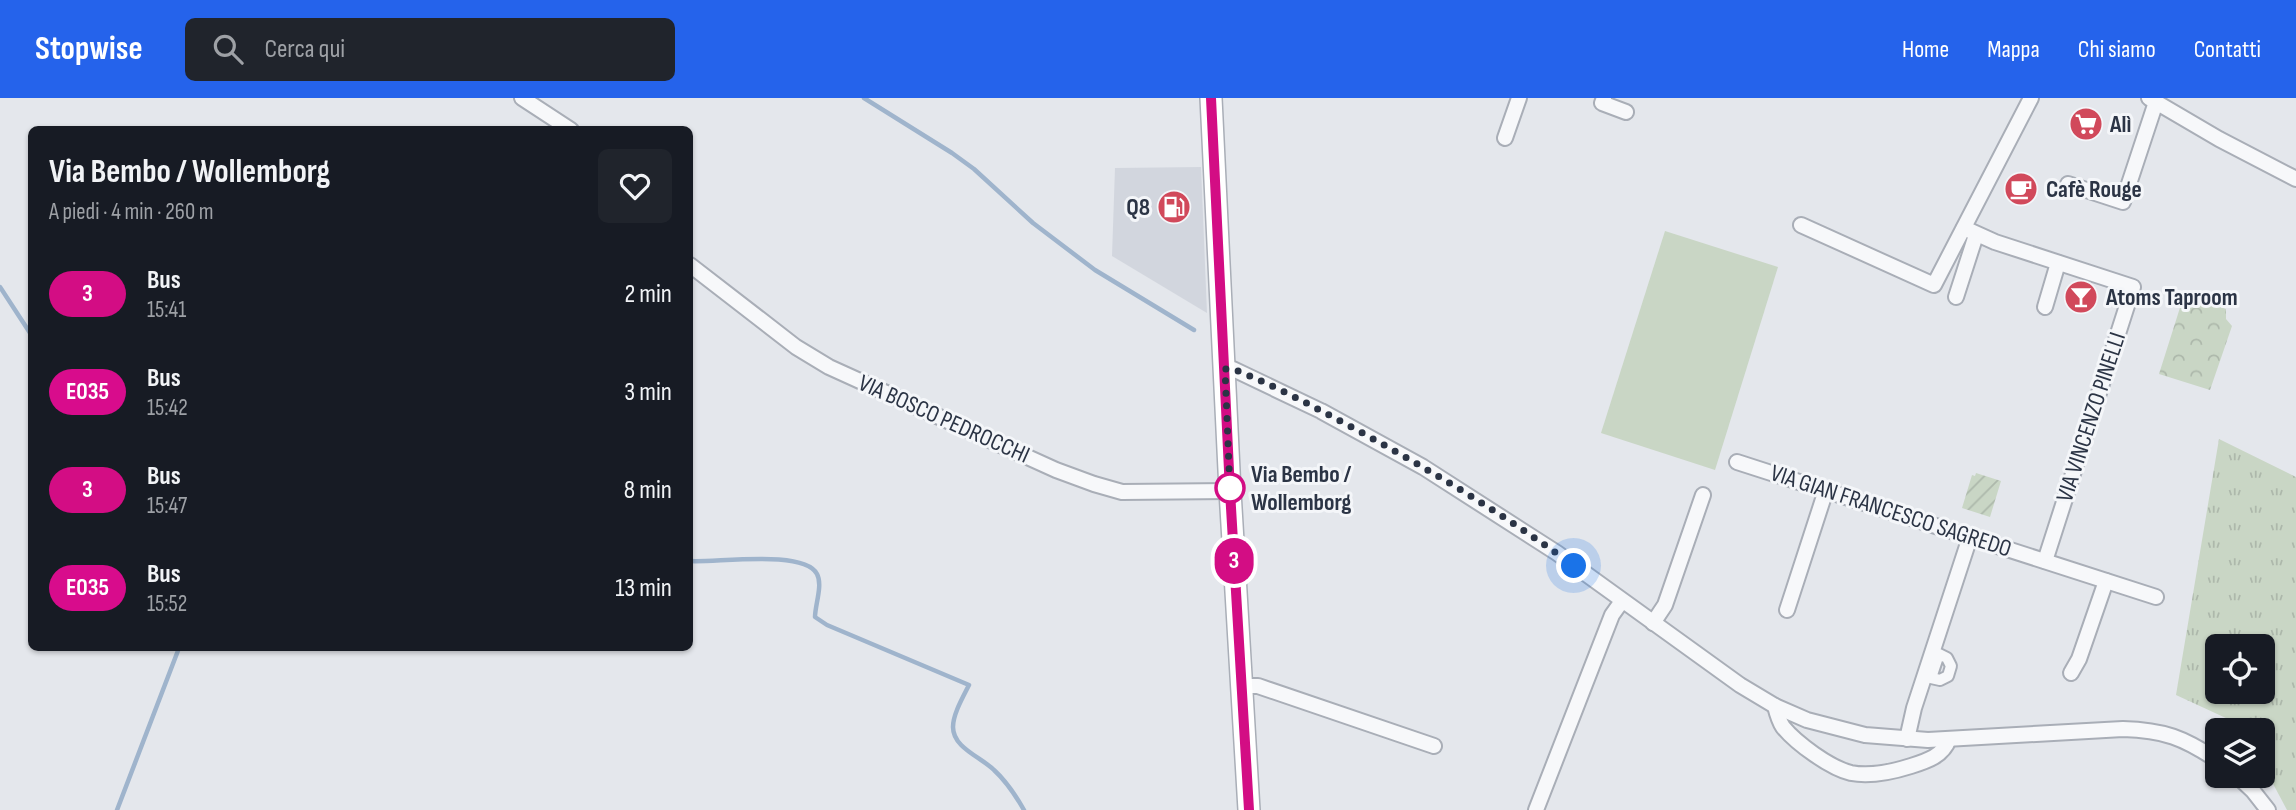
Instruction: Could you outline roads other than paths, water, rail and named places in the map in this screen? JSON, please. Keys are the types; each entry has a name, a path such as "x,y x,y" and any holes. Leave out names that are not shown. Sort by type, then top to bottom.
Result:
{"main road":[{"path":"1211,98 1249,810"}],"street":[{"path":"522,98 565,126"},
{"path":"1505,138 1519,98"},
{"path":"1604,98 1602,103 1626,112"},
{"path":"1801,225 1934,285 1970,231 2031,98"},
{"path":"2068,184 2123,202 2153,100 2219,139 2296,179"},
{"path":"1956,296 1970,231"},
{"name":"VIA VINCENZO PINELLI","path":"1970,231 2133,288 2045,561"},
{"path":"2045,307 2059,263"},
{"name":"VIA BOSCO PEDROCCHI","path":"693,267 796,347 829,367 1056,470 1122,492 1230,491"},
{"path":"1225,369 1233,369 1278,389 1423,467 1527,533 1740,685 1775,706 1807,720 1836,729 1907,739 2150,730 2176,737 2205,753"},
{"name":"VIA GIAN FRANCESCO SAGREDO","path":"1737,462 2045,561"},
{"path":"1787,610 1826,490"},
{"path":"1653,623 1665,605 1703,495"},
{"path":"1907,739 1914,708 1969,537"},
{"path":"2045,561 2157,597"},
{"path":"2071,673 2079,659 2106,581"},
{"path":"1536,810 1612,615 1622,601"},
{"path":"1242,687 1258,686 1434,746"},
{"path":"1775,706 1782,725 1799,742 1828,763 1850,772 1876,774 1926,761 1945,749 1949,739"},
{"path":"2250,788 2267,810"}],"waterway":[{"path":"864,98 974,169 1033,223 1095,270 1194,330"},
{"path":"0,287 28,330"},
{"path":"693,561 778,559 809,566 819,579 815,617 827,625 969,685 955,717 954,734 969,752 998,774 1024,810"},
{"path":"117,810 178,651"}],"place":[{"name":"Alì","path":"2086,124"},
{"name":"Cafè Rouge","path":"2021,189"},
{"name":"Q8","path":"1174,207"},
{"name":"Atoms Taproom","path":"2081,297"},
{"name":"Via Bembo / Wollemborg","path":"1230,488"}]}
